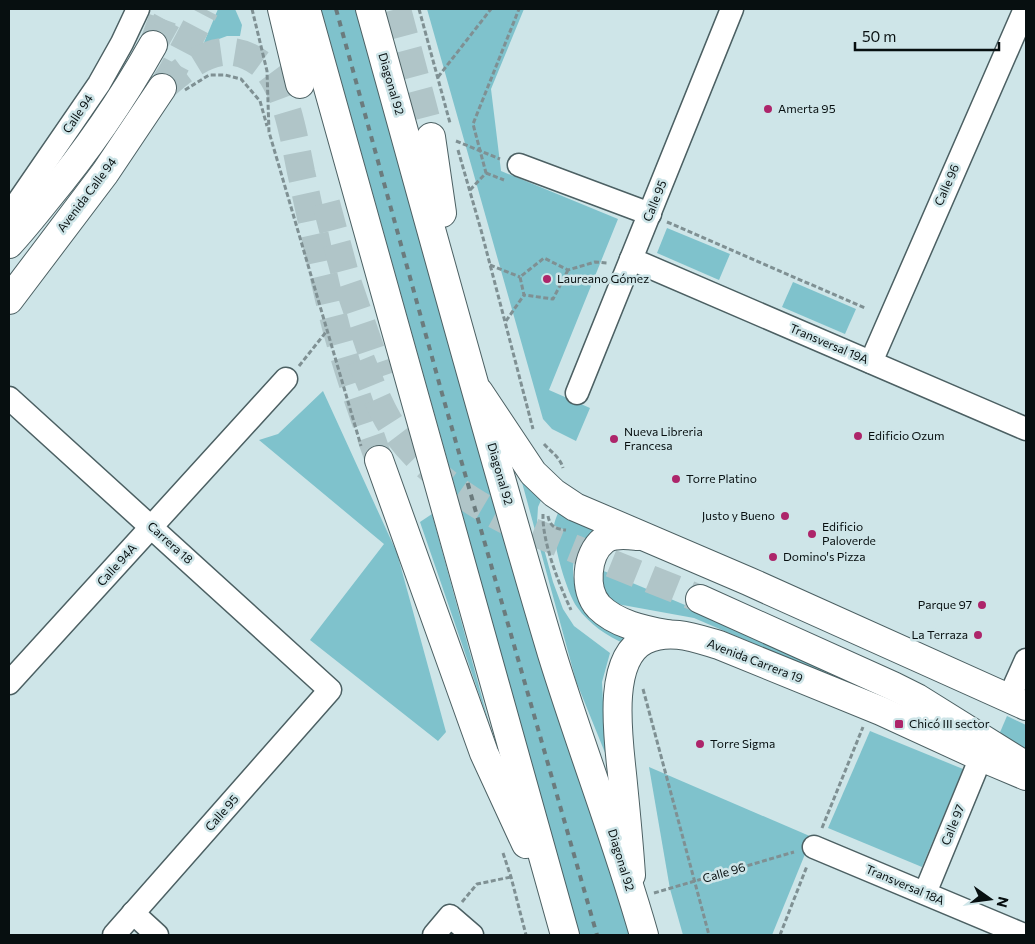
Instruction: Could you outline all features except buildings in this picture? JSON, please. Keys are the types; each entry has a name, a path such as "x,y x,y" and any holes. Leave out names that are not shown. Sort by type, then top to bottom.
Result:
{"main road":[{"path":"282,9 300,84"},
{"path":"306,9 563,928"},
{"name":"Diagonal 92","path":"370,9 550,648 612,829 644,935"},
{"path":"9,244 65,177 103,126 132,84 153,45"},
{"name":"Avenida Calle 94","path":"9,300 105,173 171,91"},
{"path":"443,139 457,320"},
{"path":"476,388 532,473 554,494 590,514 748,581 1018,702"},
{"path":"379,460 484,753 563,928"},
{"path":"642,536 616,535 605,539 597,548 590,564 589,581 592,595 599,606 610,615 646,630 666,634"},
{"path":"700,599 893,686 933,708 1026,766"},
{"name":"Avenida Carrera 19","path":"634,899 617,723 619,686 623,668 634,648 644,640 666,634 693,637 719,645 872,707 1026,776"}],"street":[{"name":"Calle 94","path":"9,215 98,84 122,44 138,9"},
{"name":"Calle 95","path":"577,393 631,259 657,217 732,9"},
{"name":"Calle 96","path":"871,362 1025,9"},
{"path":"519,165 657,217"},
{"name":"Transversal 19A","path":"631,259 1026,429"},
{"name":"Calle 94A","path":"9,684 286,379"},
{"name":"Carrera 18","path":"9,398 330,690"},
{"path":"1018,702 1026,660"},
{"name":"Calle 95","path":"114,935 330,690"},
{"name":"Calle 97","path":"925,893 980,757"},
{"name":"Transversal 18A","path":"814,846 1024,935"},
{"path":"133,913 157,935"},
{"path":"434,935 450,916 472,935"}],"path":[{"path":"419,9 438,77 443,139 469,190 532,429 536,433"},
{"path":"438,77 491,9"},
{"path":"469,190 486,173 473,124 519,9"},
{"path":"171,91 209,75 225,75 241,79 260,101 269,132"},
{"path":"443,139 519,165"},
{"path":"657,217 865,308"},
{"path":"520,277 544,258 568,270 595,262 607,263"},
{"path":"490,265 520,277"},
{"path":"524,295 553,299 568,270"},
{"path":"505,322 524,295 520,277"},
{"path":"286,379 327,332"},
{"path":"539,438 562,463 563,471 548,510 549,523"},
{"path":"642,685 709,935"},
{"path":"780,935 814,846 872,707"},
{"name":"Calle 96","path":"634,899 814,846"},
{"path":"450,916 477,884 511,877"}],"shaded area":[{"path":"218,9 235,9 242,25 240,36 227,36 203,45"},
{"path":"321,9 356,9 491,492 632,935 576,935 463,516"},
{"path":"427,9 524,9 491,89 501,171 618,219 549,390 590,408 576,441 552,429 543,419"},
{"path":"667,228 730,254 719,280 657,253"},
{"path":"793,282 856,309 845,334 782,307"},
{"path":"323,391 397,553 446,732 438,741 310,640 384,544 259,440 278,434"},
{"path":"514,453 542,498 538,507 537,523 553,582 563,609 574,626 610,653 602,682 614,775 576,681"},
{"path":"560,508 603,525 587,540 577,553 573,564 574,581 577,592 588,609 603,621 630,637 625,644 593,624 573,600 561,568 554,535 555,522"},
{"path":"432,514 489,723 420,522"},
{"path":"599,569 881,691 878,697 694,618 617,604 606,599"},
{"path":"1007,716 1026,725 1026,750 998,737"},
{"path":"870,731 963,769 922,867 828,828"},
{"path":"649,767 812,837 772,935 683,935 670,889"}],"tunnel":[{"path":"153,45 166,9"},
{"path":"153,45 173,9"},
{"path":"162,88 205,9"},
{"path":"397,9 431,137"},
{"path":"162,88 196,62 220,52 233,52 247,56 265,67 273,78 282,95 291,123 337,331 379,460"},
{"path":"326,203 346,278 380,377"},
{"path":"361,360 384,413 400,437 429,468 463,495 518,526 700,599"}],"railway":[{"path":"336,9 443,397 597,935"}],"place":[{"name":"Amerta 95","path":"768,109"},
{"name":"Laureano Gómez","path":"547,279"},
{"name":"Edificio Ozum","path":"858,436"},
{"name":"Nueva Libreria Francesa","path":"614,439"},
{"name":"Torre Platino","path":"676,479"},
{"name":"Justo y Bueno","path":"785,516"},
{"name":"Edificio Paloverde","path":"812,534"},
{"name":"Domino's Pizza","path":"773,557"},
{"name":"Parque 97","path":"982,605"},
{"name":"La Terraza","path":"978,635"},
{"name":"Chicó III sector","path":"899,724"},
{"name":"Torre Sigma","path":"700,744"}]}
